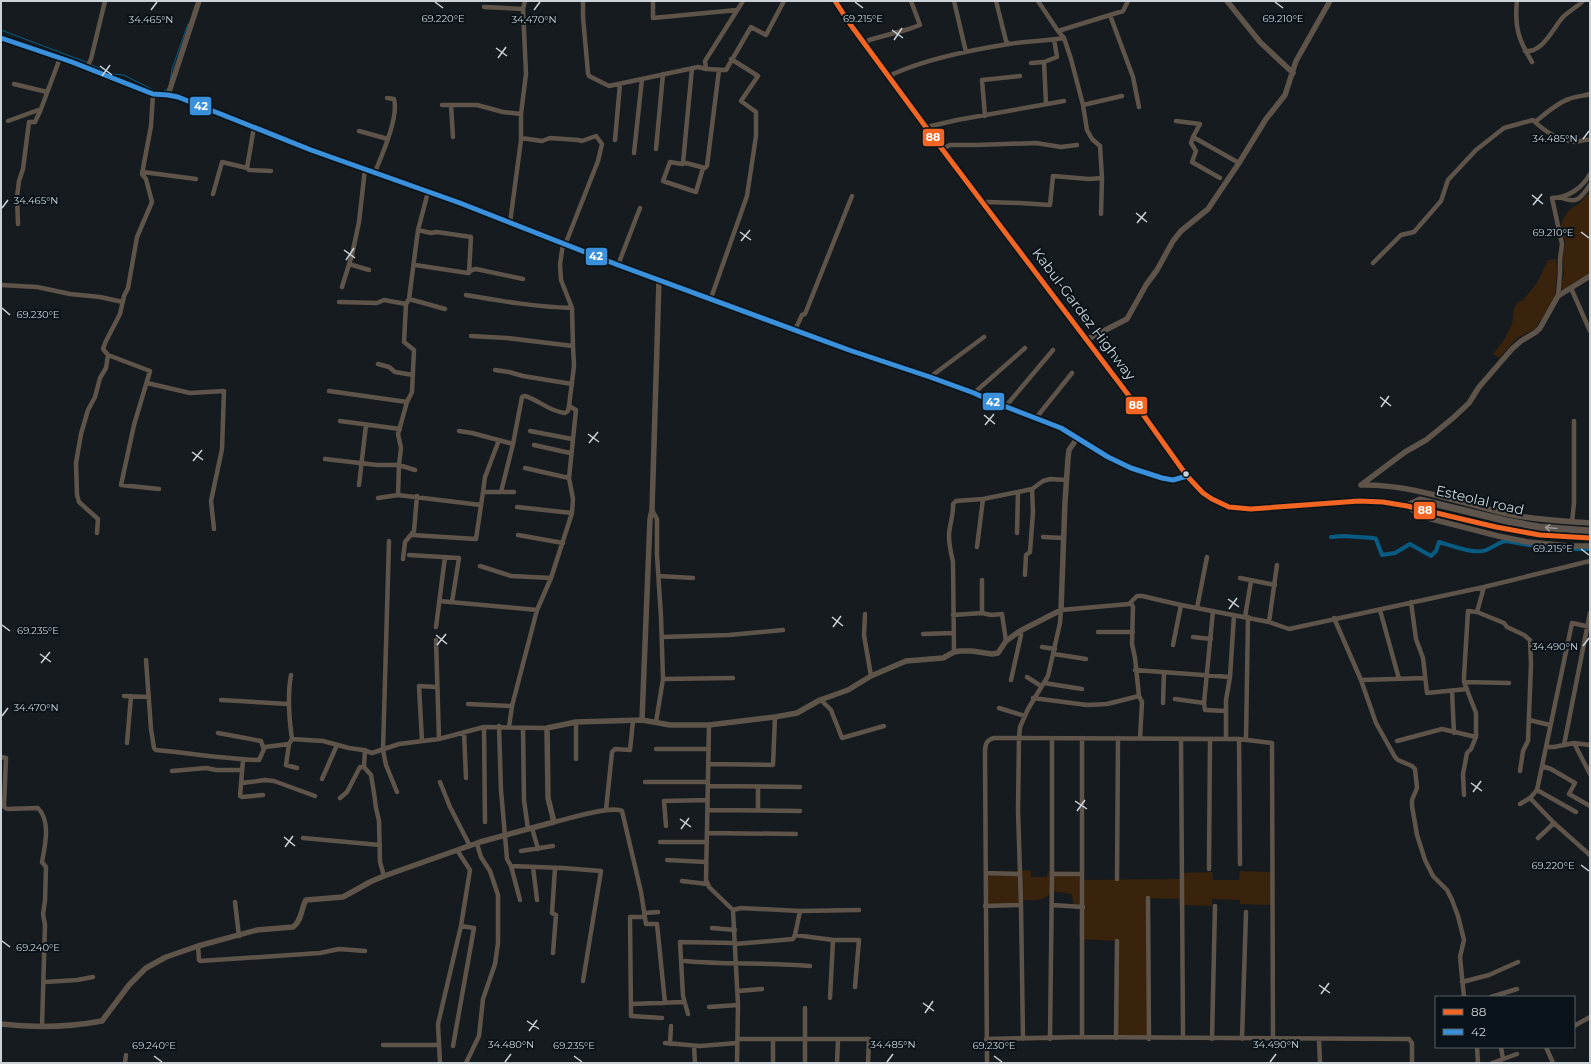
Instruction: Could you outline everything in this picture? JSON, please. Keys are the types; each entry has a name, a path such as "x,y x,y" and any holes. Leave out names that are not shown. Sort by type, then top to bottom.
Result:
{"highway":[{"name":"Kabul-Gardez Highway","path":"835,1 983,204 1188,476 1203,493 1229,507 1240,509 1359,501 1383,502 1407,506"},
{"name":"Esteolal road","path":"1407,506 1421,496 1506,521 1539,527 1590,531"},
{"name":"Esteolal road","path":"1407,506 1496,527 1540,535 1590,538"}],"street":[{"path":"86,67 91,59 105,1"},
{"path":"168,94 199,1"},
{"path":"510,223 521,138 521,114 526,74 523,9 525,1"},
{"path":"583,1 583,17 589,76 609,86 698,67 726,70 751,27 766,35 784,1"},
{"path":"653,1 653,18 737,10"},
{"path":"706,69 705,61 743,1"},
{"path":"866,44 869,40 920,25 911,1"},
{"path":"954,1 966,52"},
{"path":"996,1 1006,42 1009,44"},
{"path":"1038,1 1064,38 1083,105 1087,130 1092,139 1100,146 1102,178 1101,214"},
{"path":"1058,31 1123,11 1128,1"},
{"path":"1227,1 1260,42 1293,73"},
{"path":"1086,340 1127,319 1173,241 1181,231 1208,209 1266,119 1285,95 1296,61 1330,1"},
{"path":"1517,1 1518,33 1525,51 1532,62"},
{"path":"1525,51 1531,52 1542,44 1564,17 1583,1"},
{"path":"484,7 523,9"},
{"path":"1110,15 1133,77 1139,107"},
{"path":"1,38 86,67 153,94 168,94 311,150 375,172 618,265 849,350 930,376 1061,428 1120,463 1143,472 1173,480 1188,476"},
{"path":"891,79 893,74 916,65 966,52 1009,44 1064,38"},
{"path":"1031,63 1044,62 1057,57 1054,39"},
{"path":"18,224 17,197 23,168 29,122 35,122 60,58"},
{"path":"711,298 747,196 756,136 756,112 741,101 758,76 732,60"},
{"path":"1044,62 1046,104"},
{"path":"683,163 692,68"},
{"path":"703,168 683,163 670,162 663,181 696,192 703,168 707,166 719,70"},
{"path":"656,149 663,74"},
{"path":"985,116 982,80 1020,76"},
{"path":"634,153 642,79"},
{"path":"14,84 47,92"},
{"path":"615,140 620,84"},
{"path":"153,94 151,126 142,174 146,179 152,202 137,236 128,288 124,296 120,314 103,349 108,355 150,371 134,425 121,485 159,489"},
{"path":"1535,122 1567,99 1578,95 1586,96 1590,94"},
{"path":"1083,105 1122,96"},
{"path":"375,172 388,139 394,113 395,101 392,98 387,98"},
{"path":"926,127 1064,101"},
{"path":"442,105 477,104 502,112 521,114"},
{"path":"450,105 454,137"},
{"path":"8,121 41,109"},
{"path":"1373,263 1401,234 1414,232 1442,201 1448,180 1476,150 1504,128 1533,120 1537,125 1558,138 1576,142 1586,139 1590,140"},
{"path":"1176,121 1200,124 1191,143 1196,151 1192,162 1220,178"},
{"path":"247,168 254,128"},
{"path":"359,131 388,139"},
{"path":"500,492 513,444 522,397 524,396 561,413 568,411 572,384 574,346 572,308 561,280 560,264 564,244 598,161 602,144 596,136 582,141 550,138 542,141 521,138"},
{"path":"1193,137 1239,163"},
{"path":"942,149 950,145 1036,142 1061,147 1077,145"},
{"path":"213,194 222,162 247,168 248,170 271,172"},
{"path":"342,287 359,222 366,169"},
{"path":"143,172 196,179"},
{"path":"1562,198 1576,191 1590,174"},
{"path":"983,204 986,202 1050,205 1053,176 1089,179 1102,178"},
{"path":"1590,186 1579,199 1575,201 1569,201 1562,198 1552,198 1562,244 1558,296 1540,328 1512,349 1479,387 1469,403 1454,417 1426,440 1405,452 1361,485 1405,489 1421,496 1510,514 1590,523"},
{"path":"398,495 401,448 398,434 407,402 412,392 414,350 404,342 408,302 415,264 418,230 428,192"},
{"path":"795,330 802,315 804,314 852,196"},
{"path":"618,265 640,208"},
{"path":"418,230 431,233 437,232 471,237 469,273"},
{"path":"349,264 368,270"},
{"path":"415,264 469,273 476,269 523,279"},
{"path":"1558,296 1590,276"},
{"path":"642,720 650,519 652,510 659,280"},
{"path":"1,285 37,287 70,294 123,302"},
{"path":"1571,288 1590,331"},
{"path":"466,295 548,307 572,308"},
{"path":"339,302 377,303 384,300 408,302 445,309"},
{"path":"471,336 507,338 574,346"},
{"path":"930,376 984,337"},
{"path":"974,393 1025,348"},
{"path":"1006,406 1053,350"},
{"path":"97,533 98,519 79,502 77,495 76,463 81,434 88,410 95,397 100,378 106,368 108,355"},
{"path":"378,364 389,367 395,372 413,375"},
{"path":"495,370 572,384"},
{"path":"1036,418 1072,373"},
{"path":"147,383 190,393 224,391 222,449 211,501 214,529"},
{"path":"329,392 407,402"},
{"path":"509,727 512,706 537,610 551,578 572,513 574,499 569,478 570,453 576,410 569,406"},
{"path":"340,421 400,429"},
{"path":"1572,522 1574,503 1574,421"},
{"path":"359,485 366,425"},
{"path":"459,431 513,444"},
{"path":"530,431 572,439"},
{"path":"1023,1039 1018,810 1020,727 1033,698 1048,676 1055,651 1061,610 1065,502 1069,450 1078,437"},
{"path":"412,535 476,538 485,476 499,440"},
{"path":"534,445 570,453"},
{"path":"325,459 377,465 399,465 415,470"},
{"path":"525,468 569,478"},
{"path":"954,652 953,562 950,552 949,534 954,513 953,504 956,501 983,499 1032,489 1043,481 1050,479 1067,480"},
{"path":"1025,575 1026,555 1030,552 1033,512 1032,489"},
{"path":"483,492 514,492"},
{"path":"1017,533 1018,492"},
{"path":"378,498 398,495 417,496 481,505"},
{"path":"404,559 405,542 414,531 417,496"},
{"path":"977,547 983,499"},
{"path":"1407,506 1420,516 1498,536 1528,542 1569,546 1590,546"},
{"path":"517,507 572,513"},
{"path":"652,510 657,519 663,679 656,722"},
{"path":"518,535 563,543"},
{"path":"1043,538 1064,538"},
{"path":"389,540 383,750 386,765 397,792"},
{"path":"408,555 459,558 452,602"},
{"path":"436,627 445,557"},
{"path":"1197,608 1207,557"},
{"path":"265,747 290,742 323,741 365,750 372,753 399,744 439,739 484,727 499,726 547,728 576,722 642,720 670,725 709,725 775,717 797,713 821,700 848,690 871,676 906,661 943,658 954,652 972,651 995,654 1000,651 1006,642 1020,631 1061,610 1131,603 1134,598 1142,596 1270,622 1289,629 1334,618 1380,610 1484,587 1590,561"},
{"path":"1270,622 1277,565"},
{"path":"480,566 511,576 551,578"},
{"path":"659,576 693,578"},
{"path":"1240,578 1275,585"},
{"path":"982,580 982,613"},
{"path":"1246,739 1247,617 1251,581"},
{"path":"1477,612 1484,587"},
{"path":"439,601 537,610"},
{"path":"1411,602 1416,639 1423,658 1427,693 1467,689"},
{"path":"1131,603 1133,607 1132,644 1139,696 1142,702 1140,739"},
{"path":"1173,645 1182,605"},
{"path":"1380,610 1399,679"},
{"path":"1464,795 1463,774 1467,753 1471,749 1476,736 1476,713 1464,682 1468,610 1504,623 1507,627 1524,635 1530,640 1528,741 1524,750 1520,771"},
{"path":"1213,611 1204,703 1205,710 1226,711"},
{"path":"953,615 982,613 991,615 1002,614 1006,642"},
{"path":"1564,745 1589,627 1590,613"},
{"path":"865,614 864,635 871,676"},
{"path":"1226,739 1226,711 1234,615"},
{"path":"1334,618 1361,680 1376,723 1389,744 1392,753 1398,760 1409,764 1415,769 1417,783 1416,792 1412,800 1412,815 1425,860 1433,876 1446,890 1452,900 1458,916 1464,940 1460,957 1464,996"},
{"path":"1520,804 1530,798 1537,790 1572,623 1589,627"},
{"path":"662,637 728,635 782,630"},
{"path":"1011,680 1021,635 1020,631"},
{"path":"1098,632 1133,632"},
{"path":"922,634 953,633"},
{"path":"1194,637 1211,638"},
{"path":"436,640 439,739"},
{"path":"1042,647 1086,659"},
{"path":"146,660 151,729 155,749 242,760 259,760 265,747"},
{"path":"1135,670 1230,677"},
{"path":"1163,703 1164,672"},
{"path":"291,676 288,690 290,742 286,766 297,768"},
{"path":"1027,677 1042,684 1082,689"},
{"path":"663,679 733,678"},
{"path":"1361,680 1425,678"},
{"path":"1464,682 1509,683"},
{"path":"422,741 419,686 437,687"},
{"path":"1452,691 1454,733"},
{"path":"124,696 149,697"},
{"path":"127,743 131,696"},
{"path":"1033,698 1094,705 1107,704 1139,696"},
{"path":"1175,699 1204,703"},
{"path":"220,700 288,704"},
{"path":"821,700 831,710 842,738 884,726"},
{"path":"468,704 512,706"},
{"path":"999,708 1025,716"},
{"path":"709,764 773,765 775,717"},
{"path":"1529,720 1550,725"},
{"path":"606,810 612,752 615,749 630,750 633,721"},
{"path":"576,722 576,759"},
{"path":"707,884 706,862 709,725"},
{"path":"499,726 501,790 507,859 511,866 520,900"},
{"path":"484,727 485,822"},
{"path":"523,728 524,800 530,828 538,849"},
{"path":"547,728 546,756 548,798 554,822"},
{"path":"1397,741 1442,729 1454,733 1476,736"},
{"path":"218,732 261,741 263,747 265,747"},
{"path":"464,732 466,778"},
{"path":"1082,738 1082,1037"},
{"path":"987,1063 986,744 990,739 1118,738 1246,739 1270,741 1272,745 1272,1039"},
{"path":"1117,879 1118,738"},
{"path":"1050,1039 1052,739"},
{"path":"1180,739 1183,1038"},
{"path":"1209,869 1210,739"},
{"path":"1239,739 1240,864"},
{"path":"1546,747 1574,743 1590,745"},
{"path":"1574,743 1590,774"},
{"path":"322,779 337,745"},
{"path":"656,749 709,749"},
{"path":"365,750 364,766 370,775 379,821 380,862 384,876"},
{"path":"1,757 6,758 4,807 7,809 38,808 44,817 46,827 42,862 46,867 43,914 45,925 42,1026"},
{"path":"242,760 241,796 263,794"},
{"path":"340,798 347,792 360,767 364,766"},
{"path":"1542,766 1575,783 1569,794 1590,806"},
{"path":"172,771 206,768 216,770 242,770"},
{"path":"242,783 265,780 274,781 315,796"},
{"path":"440,782 450,807 470,846"},
{"path":"645,782 800,787"},
{"path":"758,786 758,810"},
{"path":"1537,790 1576,812"},
{"path":"1530,798 1554,823 1590,855"},
{"path":"666,826 664,801 708,800"},
{"path":"1,1024 30,1027 69,1026 102,1021 121,994 146,968 166,957 198,946 239,936 256,930 293,927 297,924 303,904 306,900 343,897 384,876 457,850 530,828 606,810 619,809 622,811 646,924 657,924 665,1003"},
{"path":"708,810 800,811"},
{"path":"1538,838 1554,823"},
{"path":"707,833 796,834"},
{"path":"303,838 380,845"},
{"path":"660,842 707,842"},
{"path":"466,1063 479,1036 483,999 494,964 498,943 498,895 490,871 481,857 477,844"},
{"path":"521,851 553,846"},
{"path":"440,1063 438,1024 461,926 470,870 457,850"},
{"path":"667,860 706,862"},
{"path":"511,866 601,871 583,981"},
{"path":"533,868 537,900"},
{"path":"554,953 556,915 552,913 552,893 555,868"},
{"path":"986,873 1020,874"},
{"path":"1052,874 1081,874"},
{"path":"682,881 707,884 733,910 738,991 737,1063"},
{"path":"1148,898 1149,1039"},
{"path":"235,902 239,936"},
{"path":"986,906 1021,905"},
{"path":"1052,905 1083,907"},
{"path":"1212,1039 1215,906"},
{"path":"733,910 741,908 859,910"},
{"path":"688,1014 684,1002 680,942 735,943 793,939 800,910"},
{"path":"658,912 630,917 631,1004 632,1016 662,1018"},
{"path":"1242,1039 1246,912"},
{"path":"453,1046 474,928 461,926"},
{"path":"712,928 734,930"},
{"path":"795,935 833,940 859,940 856,987"},
{"path":"830,998 833,940"},
{"path":"1116,1038 1117,941"},
{"path":"198,946 200,961 320,953 339,949 365,951"},
{"path":"685,962 712,964 780,963 810,966"},
{"path":"1462,982 1489,975 1518,962"},
{"path":"44,982 93,977"},
{"path":"738,991 762,989"},
{"path":"1494,996 1516,989"},
{"path":"631,1004 684,1002"},
{"path":"709,1007 738,1005"},
{"path":"805,1008 805,1063"},
{"path":"1575,1025 1590,1017"},
{"path":"671,1026 668,1044 694,1046 773,1039 869,1039 868,1063"},
{"path":"986,1039 1050,1039 1082,1037 1149,1039 1409,1039 1412,1043 1412,1063"},
{"path":"837,1063 838,1038"},
{"path":"773,1039 773,1063"},
{"path":"1319,1039 1320,1063"},
{"path":"383,1045 438,1045"},
{"path":"694,1046 695,1063"},
{"path":"1477,1048 1478,1063"},
{"path":"1501,1048 1504,1059"},
{"path":"1546,1048 1553,1063"},
{"path":"1492,1063 1517,1054"},
{"path":"125,1063 126,1055"}],"shaded area":[{"path":"1590,192 1590,273 1560,291 1564,273 1562,257 1565,242 1560,229 1563,219 1570,209 1577,205"},
{"path":"1556,259 1557,272 1555,298 1535,329 1517,338 1499,358 1493,354 1504,340 1512,324 1514,308 1517,303 1523,300 1537,283 1548,260"},
{"path":"1031,870 1031,877 1047,877 1048,871 1079,872 1080,880 1181,879 1181,873 1212,872 1213,880 1239,880 1240,871 1271,872 1271,905 1240,904 1240,900 1212,899 1212,906 1179,905 1179,899 1148,898 1149,1039 1116,1038 1117,941 1079,939 1080,905 1073,904 1072,894 1051,891 1049,895 1042,899 1019,900 1019,906 985,906 986,873"}],"waterway":[{"path":"170,82 172,69 188,24"},
{"path":"1,30 86,62"},
{"path":"92,65 112,74 124,75 157,92"},
{"path":"162,92 168,89"},
{"path":"1331,537 1344,536 1376,539 1382,555 1395,553 1410,544 1431,556 1436,551 1439,542 1462,549 1476,551 1486,550 1506,541 1552,549 1590,549"}],"transit line":[{"name":"88","path":"835,1 850,24 942,149 1142,413 1187,476 1203,493 1229,507 1251,509 1359,501 1383,502 1407,506 1496,527 1540,535 1590,538"},
{"name":"42","path":"1,38 72,62 153,94 178,97 311,150 460,203 618,265 849,350 974,393 1061,428 1108,457 1131,468 1173,480 1187,476"}]}
